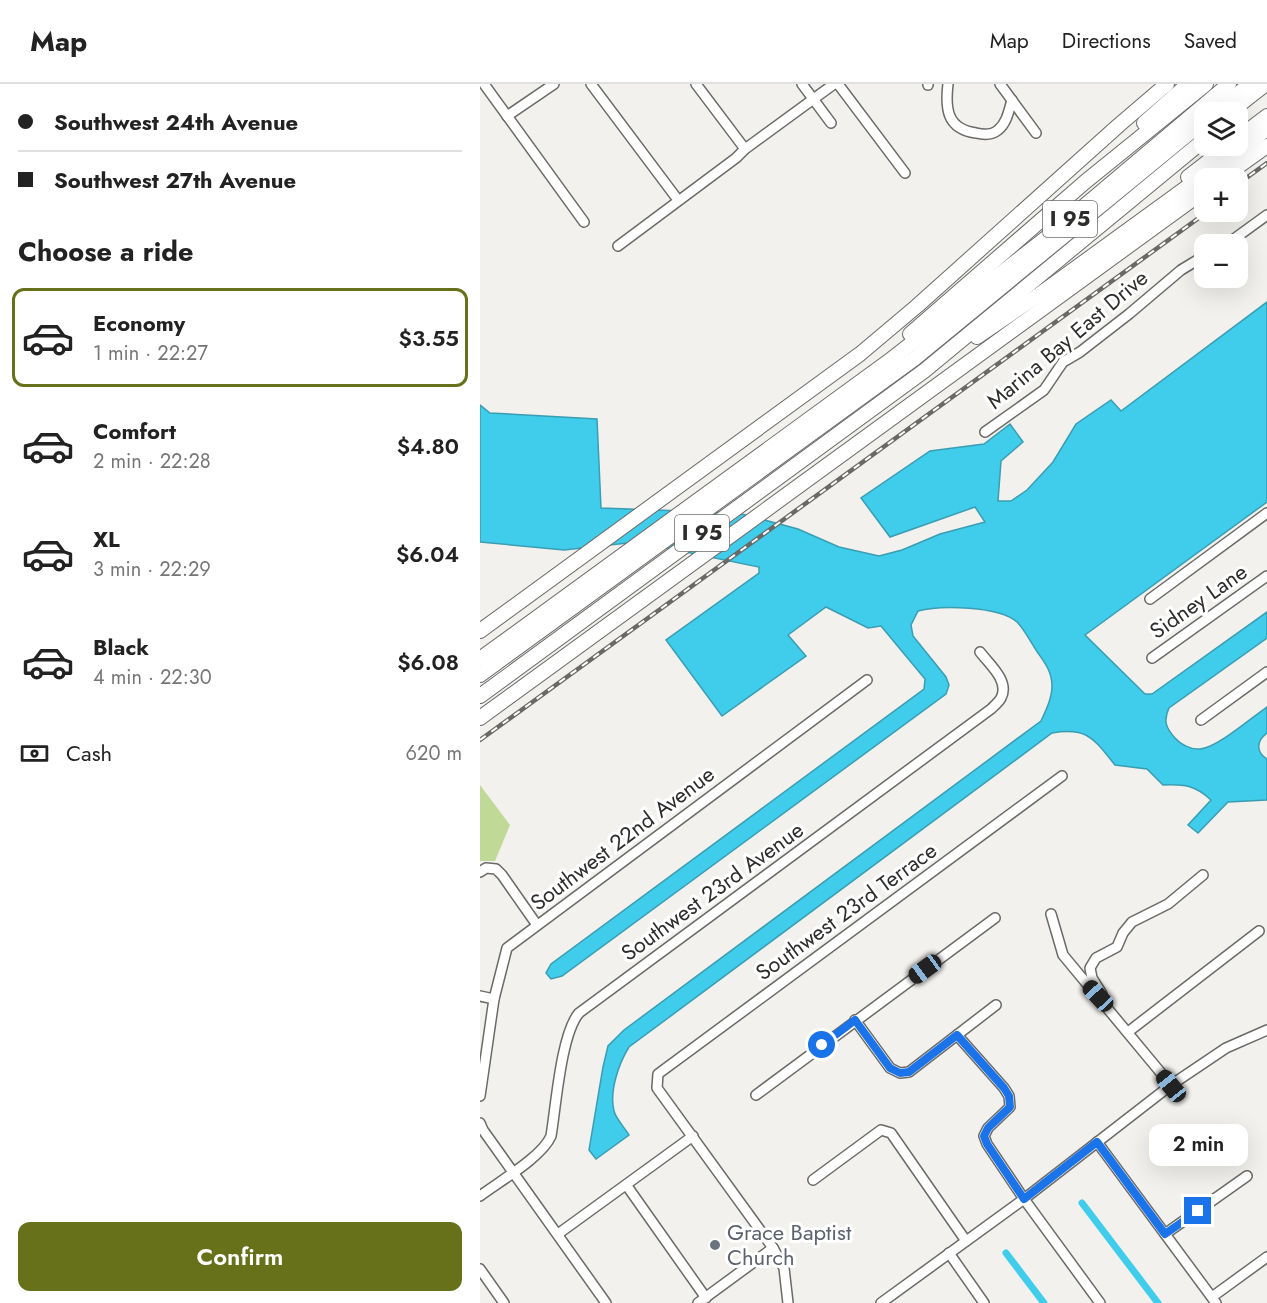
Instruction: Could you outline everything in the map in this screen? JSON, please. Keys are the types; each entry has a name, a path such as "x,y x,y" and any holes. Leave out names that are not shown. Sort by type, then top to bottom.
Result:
{"highway":[{"path":"1135,110 1156,84"},
{"path":"480,631 819,384 917,306 1135,110 1167,84"},
{"path":"1085,182 1131,135 1188,84"},
{"path":"480,675 913,357 965,287 1085,182 1206,84"},
{"name":"I 95","path":"480,696 913,357 1229,84"},
{"path":"1228,102 1250,84"},
{"path":"1243,102 1266,84"},
{"path":"1248,106 1267,91"},
{"path":"1248,130 1267,116"},
{"path":"480,686 913,357 1194,129"},
{"path":"1224,168 1267,129"},
{"path":"913,357 948,345 1194,140"},
{"path":"1227,168 1267,146"},
{"name":"I 95","path":"480,659 860,383 887,352 939,360 1194,148"},
{"path":"1097,253 1216,156"},
{"path":"939,360 994,327 1097,253 1194,189"},
{"path":"480,718 1194,198"}],"street":[{"path":"484,84 584,222"},
{"path":"507,116 554,84"},
{"path":"591,84 678,200"},
{"path":"696,84 745,149"},
{"path":"802,84 831,123"},
{"path":"618,246 745,149 836,84 905,172"},
{"path":"948,84 945,104 958,127 966,132 991,134 1000,129 1012,100"},
{"path":"1000,84 1036,133"},
{"path":"1241,234 1267,215"},
{"name":"Marina Bay East Drive","path":"985,432 1044,390 1063,362 1130,314 1181,270 1194,262"},
{"path":"1150,599 1267,513"},
{"name":"Sidney Lane","path":"1152,658 1267,576"},
{"name":"Southwest 23rd Avenue","path":"480,1196 539,1154 548,1144 567,1039 579,1013 992,709 1002,697 1003,686 998,673 980,652"},
{"path":"1201,720 1267,672"},
{"name":"Southwest 22nd Avenue","path":"480,1096 481,1075 494,999 507,948 867,680"},
{"name":"Southwest 23rd Terrace","path":"693,1136 657,1088 658,1074 1062,776"},
{"path":"483,870 496,869 502,875 537,925"},
{"path":"1112,1012 1092,978 1090,968 1096,958 1117,947 1132,922 1168,904 1203,875"},
{"path":"1051,914 1063,955 1171,1086"},
{"path":"756,1095 995,918"},
{"path":"1128,1032 1259,931"},
{"path":"480,996 494,999"},
{"path":"855,1020 890,1068 900,1073 909,1072 996,1005"},
{"path":"881,1303 1024,1199 1171,1086 1226,1048 1267,1030"},
{"path":"957,1035 1009,1096 1010,1107 988,1128 984,1136 987,1144 1100,1303"},
{"path":"480,1123 512,1172 606,1303"},
{"path":"813,1180 881,1130 886,1130 891,1132 966,1240"},
{"path":"558,1234 693,1136 773,1248 784,1268 788,1303"},
{"path":"1097,1142 1214,1300 1267,1257"},
{"path":"1165,1234 1247,1176"},
{"path":"627,1186 702,1300 773,1248"},
{"path":"949,1253 984,1303"},
{"path":"480,1269 504,1303"}],"green space":[{"path":"480,785 510,825 495,861 480,861"}],"water":[{"path":"1267,302 1267,502 1085,635 1145,694 1152,694 1267,612 1267,638 1169,708 1166,724 1177,740 1189,748 1200,749 1225,738 1267,707 1267,733 1259,743 1259,750 1267,759 1267,800 1228,802 1198,833 1188,825 1211,800 1200,791 1183,785 1163,785 1147,769 1115,765 1095,742 1082,734 1052,733 629,1047 616,1078 613,1103 617,1117 629,1135 596,1159 589,1150 608,1046 624,1030 1041,721 1050,699 1052,681 1048,668 1025,633 1017,622 1008,617 969,608 918,611 911,625 913,636 946,677 949,685 946,694 562,976 551,979 546,973 551,964 924,689 925,679 881,626 868,628 826,607 788,635 806,656 722,716 666,640 759,573 759,567 637,542 564,550 480,542 480,405 490,413 597,419 601,508 738,513 798,529 839,547 879,556 902,550 940,534 985,522 975,507 890,537 861,498 930,451 984,444 1010,424 1023,442 1001,461 998,501 1011,501 1027,490 1053,462 1076,424 1111,400 1121,411"}],"waterway":[{"path":"1082,1203 1158,1303"},
{"path":"1006,1253 1044,1303"}],"railway":[{"path":"1248,177 1267,163"},
{"path":"480,740 1194,221"}],"place":[{"name":"Grace Baptist Church","path":"715,1245"}],"route":[{"path":"822,1045 855,1020 890,1068 900,1073 909,1072 957,1035 1009,1096 1010,1107 988,1128 984,1136 1024,1199 1097,1142 1165,1234 1198,1211"}]}
